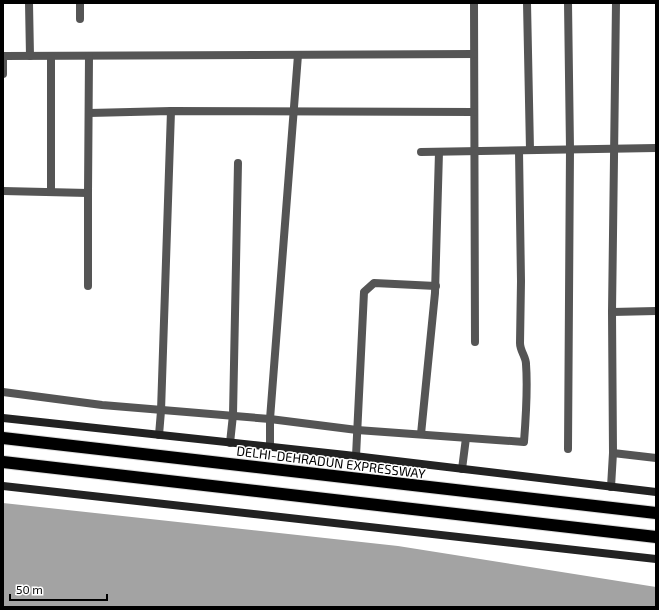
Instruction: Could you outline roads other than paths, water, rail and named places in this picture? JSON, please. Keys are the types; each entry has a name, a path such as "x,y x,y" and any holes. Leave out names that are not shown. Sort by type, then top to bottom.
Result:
{"highway":[{"name":"DELHI-DEHRADUN EXPRESSWAY","path":"3,438 656,513"},
{"path":"3,462 656,537"}],"street":[{"path":"29,3 30,56"},
{"path":"80,3 80,19"},
{"path":"474,3 475,342"},
{"path":"527,3 530,150"},
{"path":"568,3 570,149 568,449"},
{"path":"611,487 613,456 612,312 616,3"},
{"path":"3,74 3,56 474,54"},
{"path":"270,447 270,420 298,55"},
{"path":"51,56 51,192"},
{"path":"88,286 89,56"},
{"path":"89,113 171,111 474,112"},
{"path":"159,436 171,111"},
{"path":"421,152 656,148"},
{"path":"3,392 161,412 270,420 357,432 422,434 466,441 524,442 527,379 526,361 521,351 520,343 521,281 518,151"},
{"path":"422,434 436,286 439,152"},
{"path":"230,443 233,417 238,163"},
{"path":"3,191 88,193"},
{"path":"356,456 364,292 374,283 436,286"},
{"path":"612,312 656,311"},
{"path":"3,418 356,456 656,492"},
{"path":"462,469 466,441"},
{"path":"644,456 656,452"},
{"path":"613,456 644,456 656,458"},
{"path":"3,486 656,560"}]}
